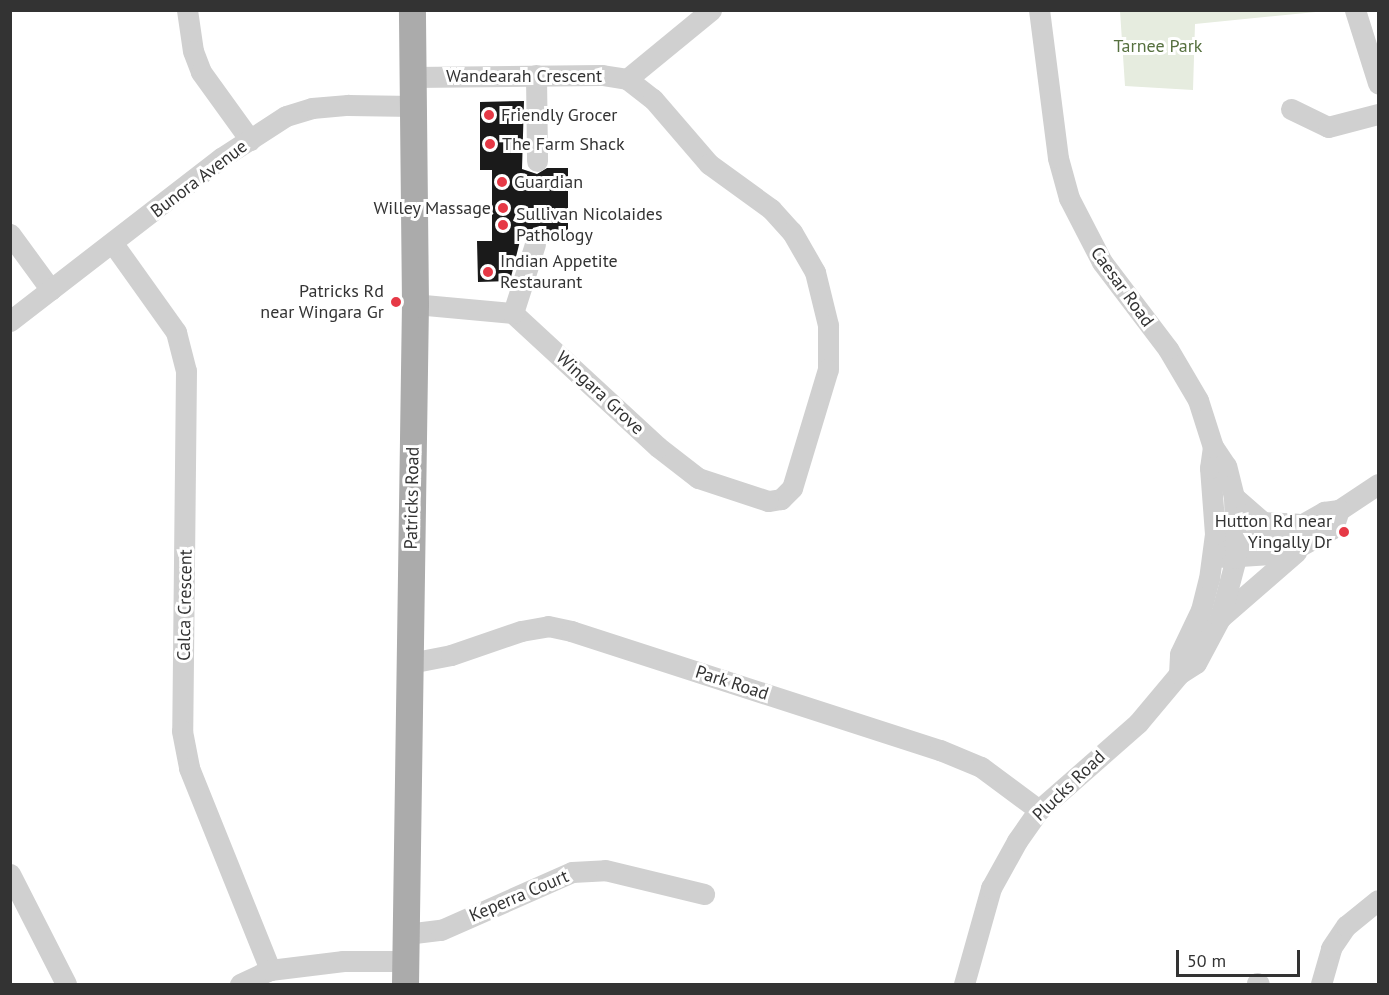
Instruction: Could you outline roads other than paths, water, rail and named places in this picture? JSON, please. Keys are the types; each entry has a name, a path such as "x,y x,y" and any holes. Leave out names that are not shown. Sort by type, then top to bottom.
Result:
{"main road":[{"name":"Patricks Road","path":"405,973 415,304 412,10"}],"street":[{"path":"187,10 193,51 201,72 250,140"},
{"path":"627,79 711,10"},
{"name":"Caesar Road","path":"1040,10 1058,158 1069,198 1102,262 1186,379 1213,447 1226,466 1234,497 1237,550"},
{"path":"1355,10 1378,83"},
{"path":"536,75 537,161"},
{"name":"Wandearah Crescent","path":"413,77 602,75 627,79 653,99 709,164 771,209 792,232 815,272 828,325 828,369 792,488 781,499"},
{"name":"Bunora Avenue","path":"10,321 114,245 250,140 286,117 312,108 413,106"},
{"path":"1291,109 1328,127 1378,114"},
{"path":"10,234 51,290"},
{"path":"415,304 513,313 535,244"},
{"name":"Calca Crescent","path":"114,245 176,332 186,371 182,731 189,768 270,970"},
{"name":"Wingara Grove","path":"513,313 658,447 698,478 768,501 781,499"},
{"name":"Caesar Road","path":"1213,447 1210,468 1214,549"},
{"path":"1237,550 1278,538 1324,512 1339,510 1378,484"},
{"path":"1234,497 1272,526 1305,524"},
{"path":"1214,549 1275,555 1300,547 1333,528 1339,510"},
{"path":"1220,618 1291,560 1300,547"},
{"name":"Plucks Road","path":"1179,674 1180,654 1201,610 1214,549"},
{"name":"Plucks Road","path":"964,984 991,888 1039,810 1138,723 1179,674 1196,663 1220,618 1237,550"},
{"name":"Park Road","path":"410,663 451,655 521,630 548,626 571,631 940,750 981,767 1039,810"},
{"name":"Keperra Court","path":"406,934 441,930 572,872 605,870 704,894"},
{"path":"10,874 66,984"},
{"path":"1321,984 1331,948 1346,926 1378,900"},
{"path":"240,984 270,970 343,961 405,973"}],"place":[{"name":"Friendly Grocer","path":"489,115"},
{"name":"The Farm Shack","path":"490,144"},
{"name":"Guardian","path":"502,182"},
{"name":"Willey Massage","path":"503,208"},
{"name":"Sullivan Nicolaides Pathology","path":"503,225"},
{"name":"Indian Appetite Restaurant","path":"488,272"},
{"name":"Patricks Rd near Wingara Gr","path":"396,302"},
{"name":"Hutton Rd near Yingally Dr","path":"1344,532"}],"park label":[{"name":"Tarnee Park","path":"1158,46"}]}
